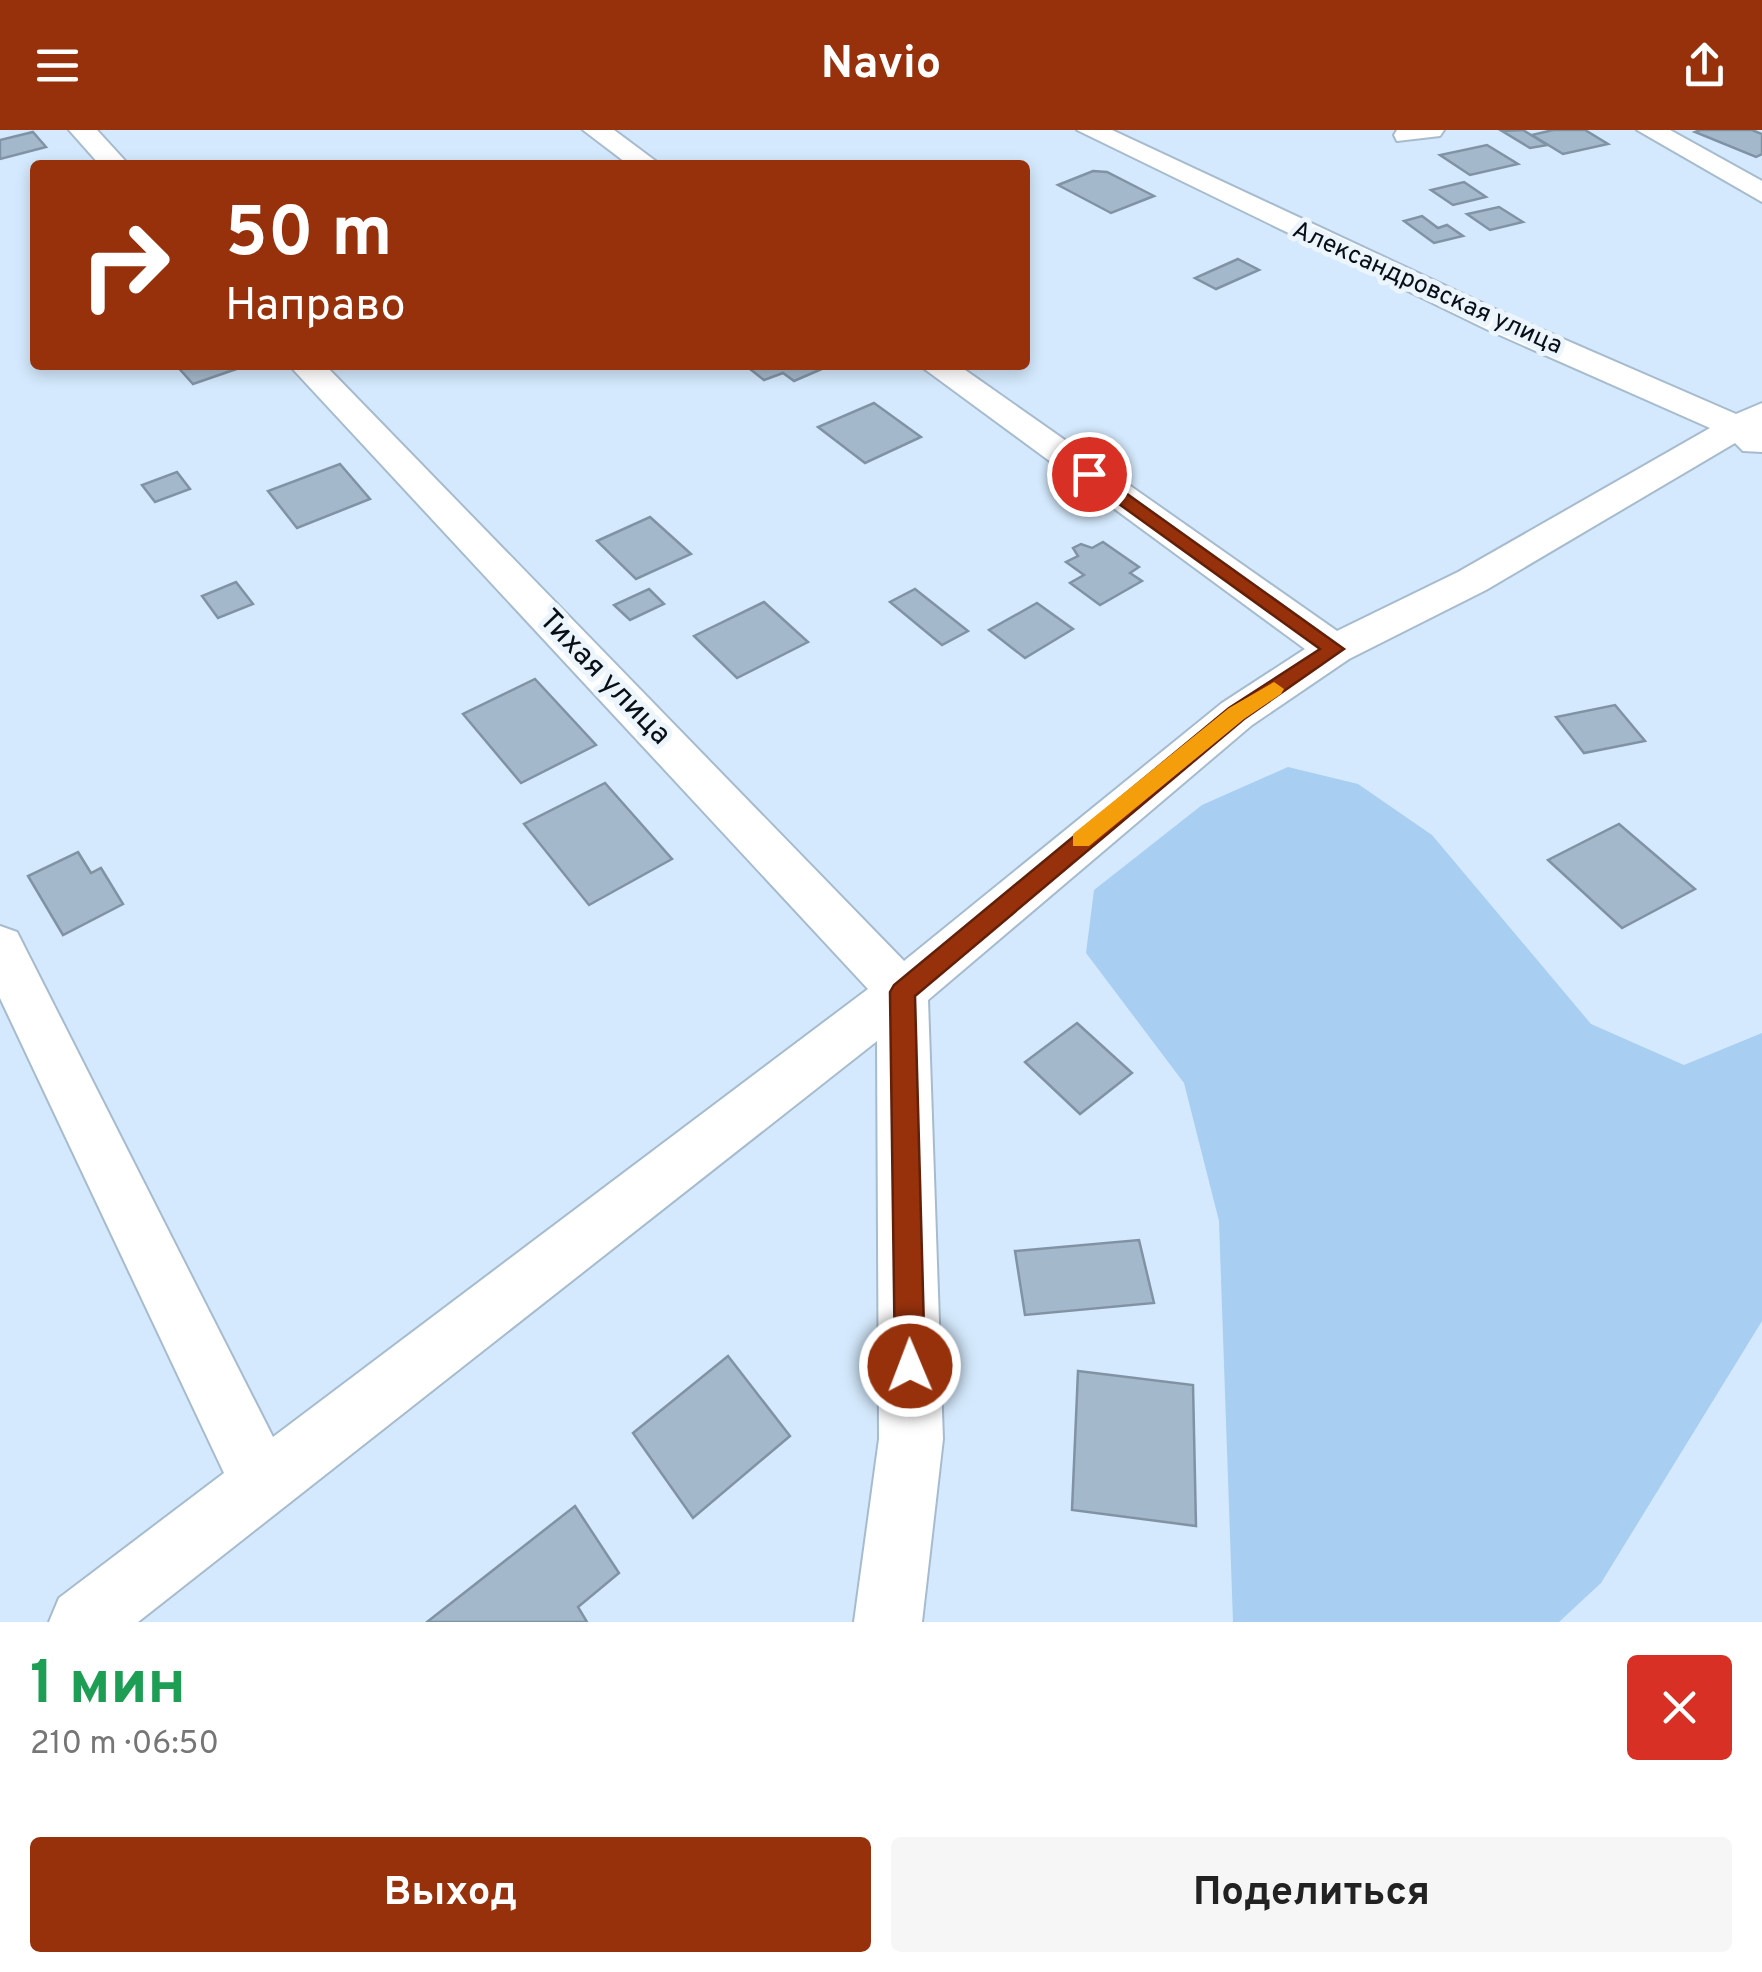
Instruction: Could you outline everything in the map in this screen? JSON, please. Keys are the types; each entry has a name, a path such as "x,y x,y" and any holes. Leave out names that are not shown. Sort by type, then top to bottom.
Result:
{"street":[{"path":"82,130 110,160"},
{"path":"596,130 640,160"},
{"name":"Александровская улица","path":"1090,130 1496,322 1754,429"},
{"path":"1650,130 1762,193"},
{"name":"Тихая улица","path":"311,370 902,992"},
{"path":"943,370 1334,649"},
{"path":"83,1622 902,992 1236,714 1334,649 1472,581 1754,429"},
{"path":"0,946 263,1484"},
{"path":"888,1622 911,1439 902,992"}],"shaded area":[{"path":"1288,767 1358,784 1432,835 1591,1024 1684,1065 1762,1033 1762,1321 1601,1583 1559,1622 1233,1622 1219,1221 1184,1083 1086,953 1094,890 1202,805"}],"building":[{"path":"1523,130 1547,145 1530,148 1502,131"},
{"path":"1553,130 1585,130 1608,144 1563,154 1532,135"},
{"path":"1752,130 1762,134 1762,154 1756,157 1695,132"},
{"path":"33,132 46,147 0,159 0,140"},
{"path":"1487,145 1518,164 1470,175 1440,155"},
{"path":"1093,171 1107,172 1154,196 1111,213 1058,185"},
{"path":"1464,182 1486,197 1453,205 1431,190"},
{"path":"1499,207 1523,222 1490,230 1467,214"},
{"path":"1422,216 1438,228 1447,225 1463,236 1434,243 1404,221"},
{"path":"1238,259 1259,270 1216,289 1195,278"},
{"path":"180,370 234,370 193,384"},
{"path":"751,370 819,370 794,381 783,373 764,380"},
{"path":"874,403 921,437 865,463 818,427"},
{"path":"340,464 370,499 297,528 268,491"},
{"path":"177,472 190,489 155,502 142,485"},
{"path":"650,517 691,554 636,579 597,541"},
{"path":"1103,542 1139,567 1130,573 1142,581 1100,605 1070,583 1084,575 1066,562 1078,556 1073,548 1081,544 1092,548"},
{"path":"236,582 253,604 218,618 202,596"},
{"path":"649,589 664,604 630,620 614,605"},
{"path":"915,589 968,631 942,645 890,602"},
{"path":"764,602 808,642 737,678 694,636"},
{"path":"1037,603 1073,629 1025,658 989,630"},
{"path":"535,679 596,745 521,783 463,714"},
{"path":"1615,705 1645,741 1584,753 1556,717"},
{"path":"605,783 672,859 589,905 524,824"},
{"path":"1619,824 1695,889 1622,928 1548,860"},
{"path":"78,852 91,873 101,868 123,904 63,935 28,876"},
{"path":"1077,1023 1132,1073 1080,1114 1025,1062"},
{"path":"1139,1240 1154,1303 1025,1315 1015,1251"},
{"path":"728,1356 790,1436 693,1518 633,1433"},
{"path":"1078,1371 1193,1385 1196,1526 1072,1510"},
{"path":"575,1506 619,1573 578,1607 587,1622 427,1622"}],"slow traffic":[{"path":"1081,840 1236,714 1274,689"}],"route":[{"path":"910,1366 902,992 1236,714 1334,649 1089,474"}]}
